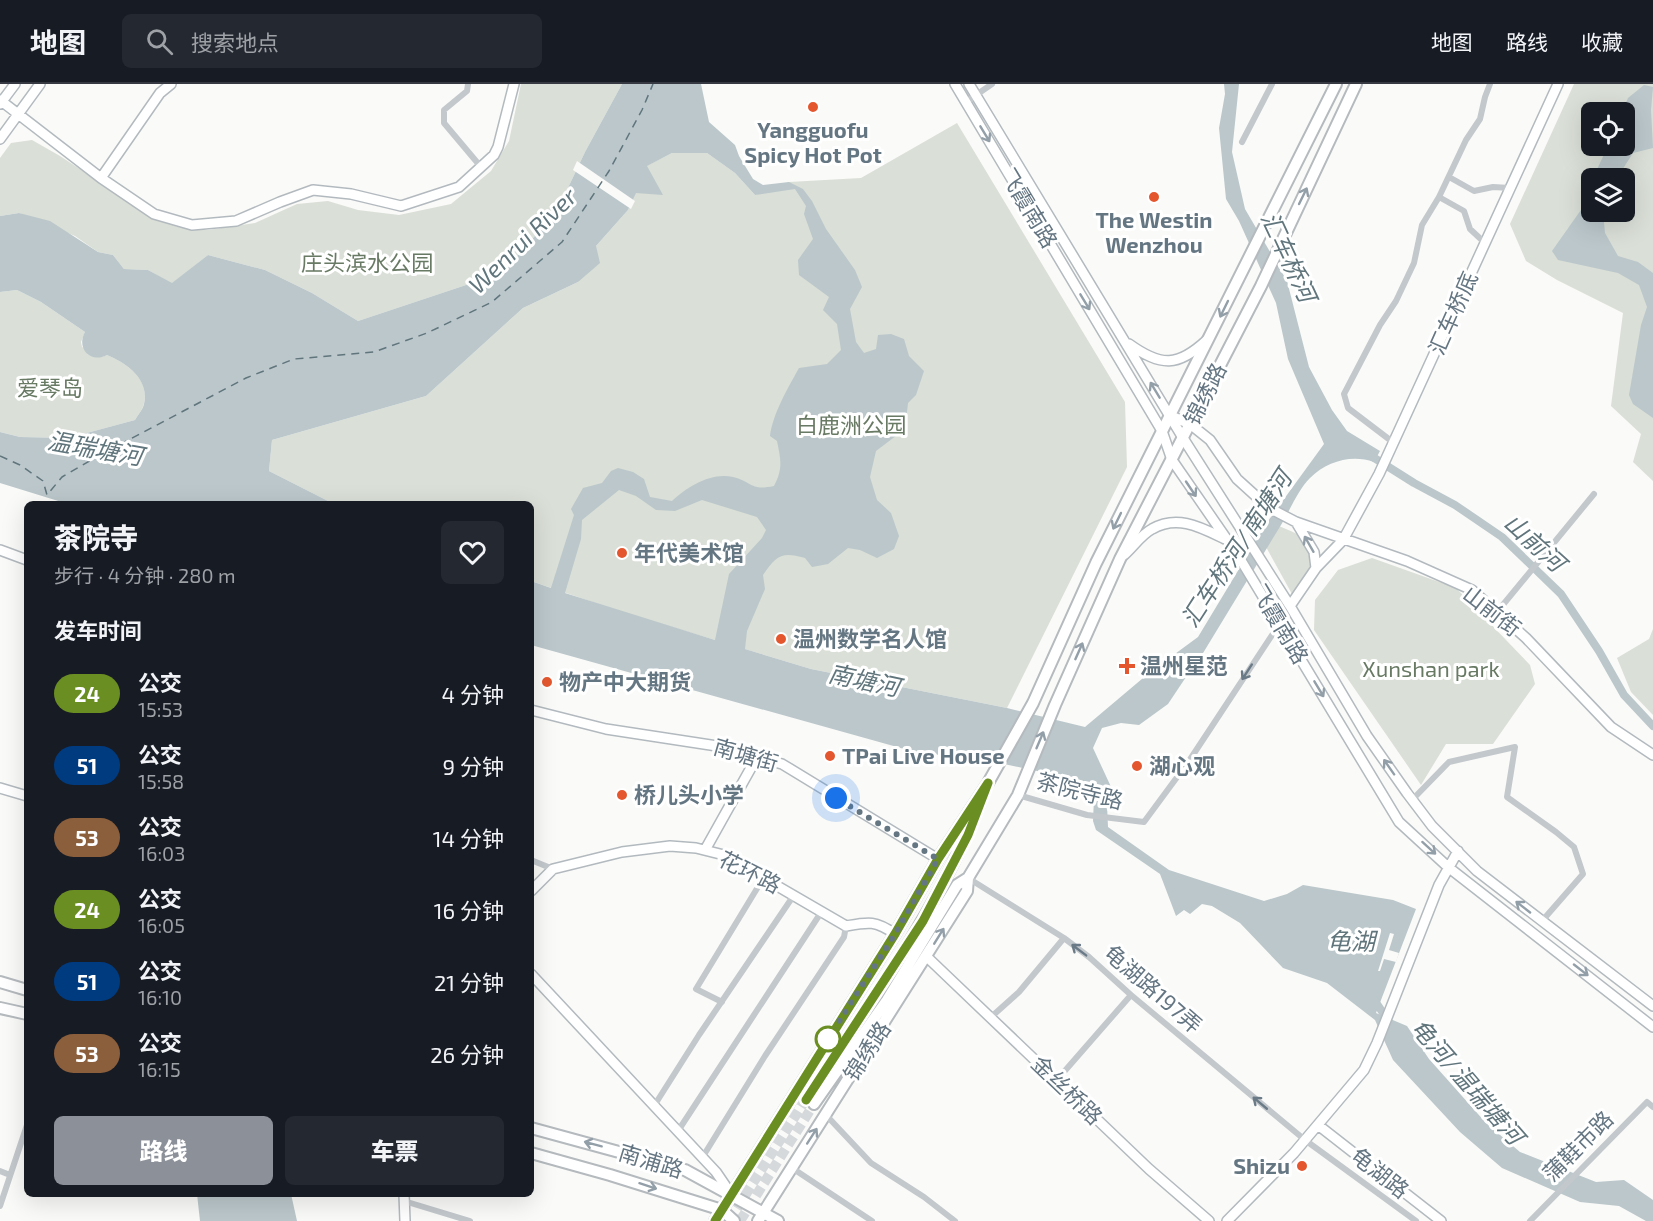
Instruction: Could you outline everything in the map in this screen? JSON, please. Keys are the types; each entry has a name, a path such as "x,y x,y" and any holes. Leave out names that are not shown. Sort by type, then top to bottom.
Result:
{"main road":[{"name":"锦绣路","path":"715,1221 895,934 938,859 998,767 1033,703 1096,563 1336,84"},
{"name":"锦绣路","path":"988,783 968,835 923,921 810,1102 887,1000 957,885 968,878 1018,795 1120,559 1261,286 1356,84"},
{"name":"锦绣路","path":"761,1217 927,957 967,891 968,878"},
{"path":"0,982 24,989"},
{"path":"0,1008 24,1013"},
{"name":"南浦路","path":"534,1129 685,1170 731,1194 761,1217 778,1221"},
{"name":"南浦路","path":"534,1154 610,1174 722,1210 734,1221"}],"street":[{"path":"15,84 1,102 101,178 154,214 192,225 236,221 313,190 351,194 401,206 459,187 494,155 514,84"},
{"path":"0,139 40,84"},
{"path":"101,178 160,93 171,84"},
{"path":"468,84 467,91 444,110 444,123 481,167"},
{"name":"飞霞南路","path":"955,84 1162,431 1172,460 1239,557 1399,822 1448,867 1653,1027"},
{"name":"飞霞南路","path":"969,84 1183,438 1290,606 1367,736 1412,800 1432,826 1477,871 1653,1006"},
{"path":"966,102 992,84"},
{"path":"1242,142 1272,84"},
{"path":"1392,446 1348,408 1344,394 1380,325 1396,301 1414,263 1422,225 1439,197 1466,140 1480,119 1490,84"},
{"name":"汇车桥底","path":"1290,606 1316,568 1342,540 1379,474 1558,84"},
{"path":"1449,177 1474,191 1493,187 1510,188"},
{"path":"1439,197 1464,211 1470,230 1485,243"},
{"path":"1125,341 1148,356 1171,361 1191,355 1210,336"},
{"name":"山前街","path":"1171,416 1190,424 1216,446 1237,479 1269,508 1294,522 1407,561 1472,590 1526,638 1611,727 1653,755"},
{"path":"1497,612 1594,494"},
{"path":"1120,559 1152,529 1175,522 1194,524 1225,539"},
{"path":"1294,522 1314,552 1316,568"},
{"path":"0,550 24,559"},
{"name":"茶院寺路","path":"1018,795 1087,815 1144,822 1189,760 1280,623"},
{"name":"南塘街","path":"534,711 606,729 717,746 782,764 938,859"},
{"path":"1412,800 1449,762 1515,747 1507,797 1574,847 1583,874 1542,921"},
{"path":"705,850 757,757"},
{"path":"0,788 24,795"},
{"name":"花环路","path":"553,869 622,852 670,846 705,850 724,855 846,926"},
{"path":"1227,1221 1305,1140 1364,1070 1377,1043 1438,885 1458,851"},
{"path":"534,861 553,869 534,888"},
{"path":"722,1002 696,988 764,877"},
{"name":"龟湖路197弄","path":"968,878 1064,938 1089,957 1131,995 1305,1140 1416,1221"},
{"path":"654,1106 795,895"},
{"path":"678,1131 822,911"},
{"path":"702,1158 765,1056 844,937 846,926 869,921 895,934"},
{"path":"990,1018 1019,992 1064,938"},
{"name":"金丝桥路","path":"927,957 1149,1169 1209,1221"},
{"path":"534,977 716,1172 731,1194"},
{"path":"1056,1081 1131,995"},
{"name":"蒲鞋市路","path":"1530,1221 1647,1102 1653,1107"},
{"path":"826,1115 871,1163 924,1197 955,1221"},
{"name":"龟湖路","path":"1318,1125 1441,1221"},
{"path":"0,1206 24,1134"},
{"path":"792,1168 872,1221"},
{"path":"0,1171 10,1175"},
{"path":"405,1221 404,1198 470,1221"}],"green space":[{"name":"庄头滨水公园","path":"521,84 622,84 585,152 557,211 502,273 358,321 312,293 265,270 208,255 172,284 148,270 124,269 113,255 98,252 75,236 19,213 0,216 0,158 11,143 32,140 154,218 178,227 208,230 255,223 297,204 328,201 358,210 399,215 451,204 491,171 509,141"},
{"path":"1574,84 1653,84 1653,481 1633,462 1641,434 1611,406 1623,313 1557,280 1526,261 1510,224"},
{"name":"白鹿洲公园","path":"957,123 1125,402 1127,467 1007,708 811,669 622,612 534,582 534,501 328,501 269,471 272,440 426,396 523,308 578,282 596,246 628,210 646,166 672,153 707,153 735,173 755,195 789,182 861,178"},
{"name":"爱琴岛","path":"17,290 41,302 85,332 81,342 82,347 102,357 107,355 114,358 135,373 140,379 145,394 143,407 135,420 68,438 20,437 0,432 0,292"},
{"path":"1279,526 1304,539 1314,564 1295,593 1292,594 1266,547"},
{"name":"Xunshan park","path":"1372,558 1456,588 1530,665 1535,684 1493,744 1446,744 1421,785 1314,630 1315,600 1338,570"},
{"path":"1653,629 1653,715 1631,692 1617,658 1649,639"}],"water":[{"path":"622,84 701,84 709,122 735,145 753,179 763,185 789,182 803,189 812,201 826,229 855,270 862,287 850,309 856,342 864,353 876,349 878,335 891,334 904,339 909,356 924,371 916,395 908,403 905,429 876,451 870,477 877,500 891,513 899,536 894,549 877,558 860,550 848,548 828,564 812,567 805,558 797,556 785,555 776,559 763,575 765,589 747,631 745,649 811,669 1007,708 1085,727 1149,673 1198,637 1268,521 1324,444 1288,359 1276,303 1239,221 1226,199 1219,128 1225,94 1224,84 1239,84 1232,152 1245,209 1287,281 1309,367 1332,410 1347,431 1380,451 1374,462 1349,459 1332,463 1310,478 1298,494 1197,663 1168,704 1139,725 1121,723 1102,728 1093,748 1112,789 1107,805 1108,827 1169,870 1264,901 1287,894 1303,885 1393,900 1416,909 1376,1013 1407,1026 1429,1059 1486,1123 1520,1152 1596,1182 1624,1180 1653,1200 1653,1221 1646,1221 1619,1206 1580,1202 1502,1168 1460,1132 1393,1060 1375,1020 1327,983 1283,968 1240,923 1212,906 1202,904 1190,914 1184,910 1176,916 1160,874 1096,830 1093,821 1094,798 1075,779 990,761 915,752 534,646 534,582 551,588 574,515 571,509 583,488 602,483 611,471 618,468 633,472 644,479 650,497 672,501 692,486 716,477 733,477 760,487 774,486 779,474 780,459 777,441 770,436 774,418 782,401 799,368 827,364 841,350 837,324 823,310 829,297 799,275 798,260 813,239 804,214 806,206 795,189 755,195 735,173 707,153 672,153 647,166 663,195 636,193 628,210 596,246 600,263 578,282 523,308 426,396 272,440 269,471 328,501 58,501 0,483 0,432 20,437 68,438 135,420 143,406 145,395 140,380 129,367 107,355 95,357 86,353 82,344 85,332 41,302 17,290 0,292 0,216 19,213 50,221 98,252 113,255 124,269 148,270 172,283 208,255 265,270 312,293 358,321 502,273 557,211 585,152","holes":["619,490 636,496 656,510 675,511 702,500 757,517 766,530 762,538 729,574 715,640 565,593 581,539 582,520"]},
{"path":"1644,85 1653,87 1651,110 1653,148 1635,152 1635,102 1626,102"},
{"path":"1603,156 1631,156 1623,168 1598,168"},
{"path":"1581,210 1581,222 1604,222 1605,233 1618,256 1638,262 1653,273 1653,418 1633,404 1629,395 1641,325 1647,307 1639,285 1618,273 1558,260 1552,251"},
{"path":"197,1197 292,1197 297,1221 200,1221"}],"pier":[{"path":"577,161 635,201 631,209 573,170"},
{"path":"1390,933 1394,934 1389,950 1399,953 1396,962 1384,959 1378,971"}],"waterway":[{"name":"山前河","path":"1368,454 1455,505 1502,537 1561,594 1599,651 1624,695 1653,726"},
{"name":"龟河/温瑞塘河","path":"1373,998 1389,1022"}],"ferry route":[{"path":"0,456 20,465 43,481 47,495 62,477 246,378 294,359 374,352 427,333 492,302 562,242 609,171 642,110 653,84"}],"tunnel":[{"path":"729,1221 806,1099"},
{"path":"740,1221 814,1104"}],"bus line":[{"name":"24","path":"715,1221 895,934 938,859 988,783 968,835 923,921 806,1100"}],"place":[{"name":"Yangguofu Spicy Hot Pot","path":"813,107"},
{"name":"The Westin Wenzhou","path":"1154,197"},
{"name":"年代美术馆","path":"622,553"},
{"name":"温州数学名人馆","path":"781,639"},
{"name":"温州星范","path":"1127,666"},
{"name":"物产中大期货","path":"547,682"},
{"name":"TPai Live House","path":"830,756"},
{"name":"湖心观","path":"1137,766"},
{"name":"桥儿头小学","path":"622,795"},
{"name":"Shizu","path":"1302,1166"}],"route":[{"path":"828,1039 895,934 938,859 836,798"}],"water label":[{"name":"Wenrui River","path":"523,241"},
{"name":"汇车桥河","path":"1288,257"},
{"name":"温瑞塘河","path":"95,449"},
{"name":"汇车桥河/南塘河","path":"1237,549"},
{"name":"南塘河","path":"864,681"},
{"name":"龟湖","path":"1351,942"}]}
